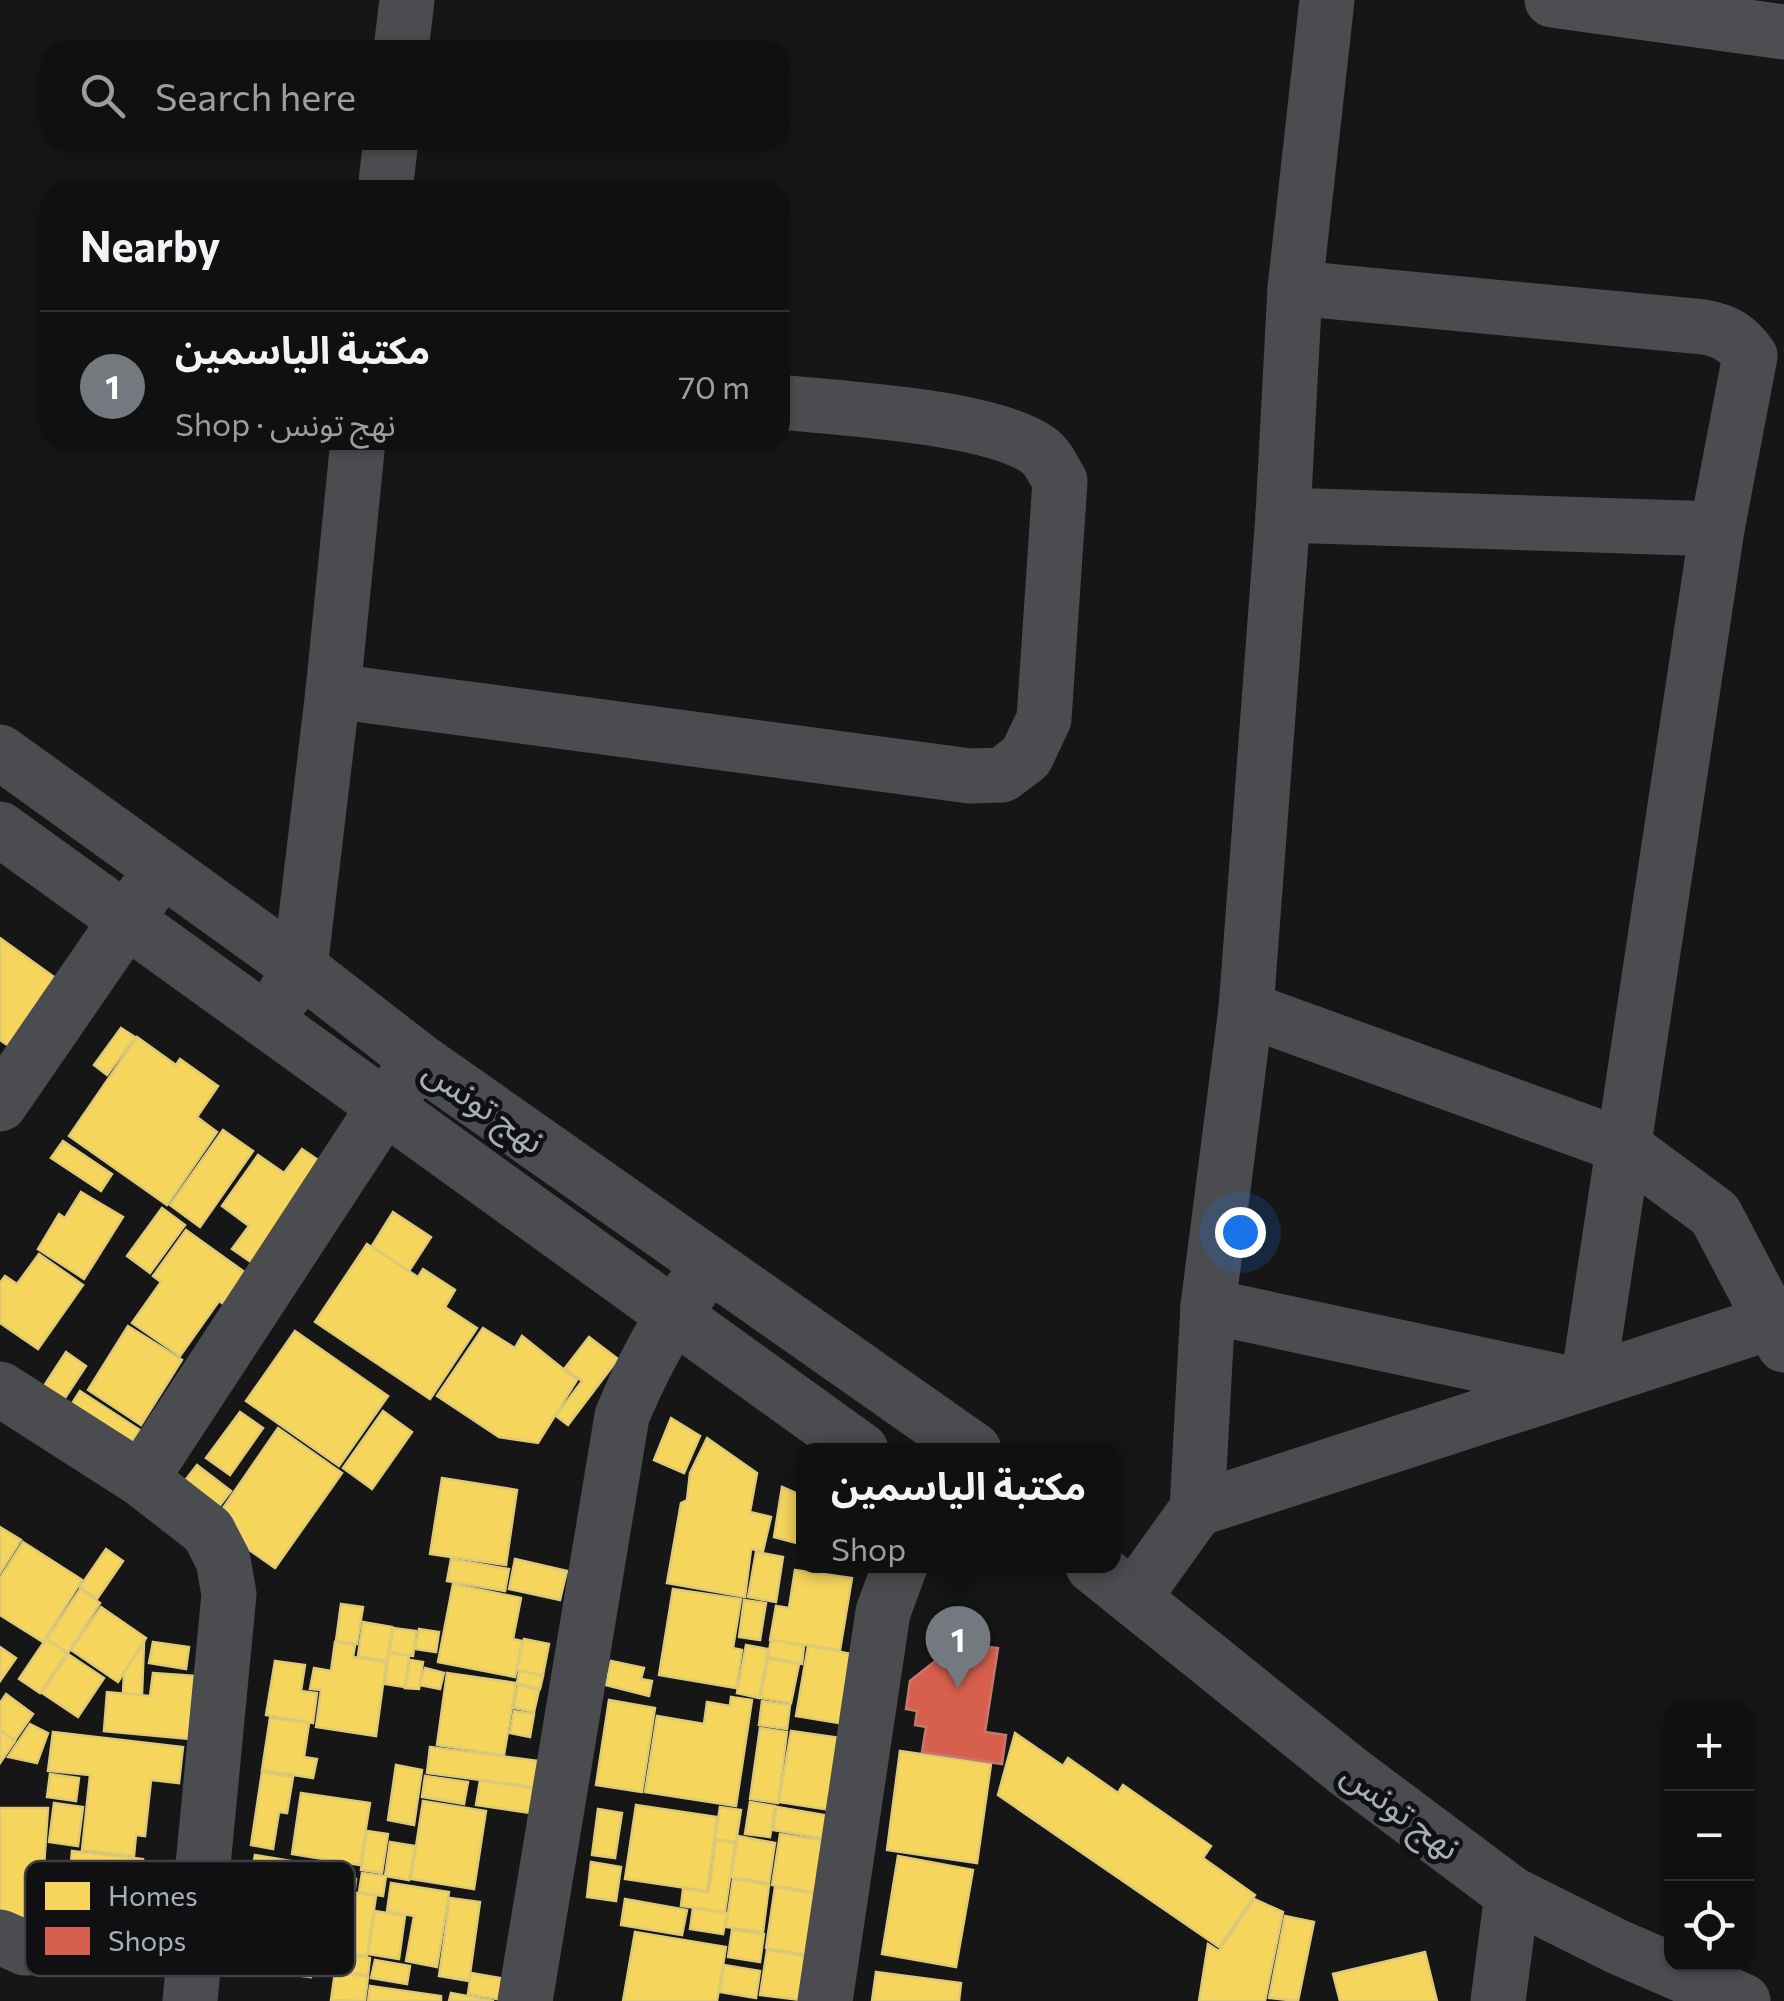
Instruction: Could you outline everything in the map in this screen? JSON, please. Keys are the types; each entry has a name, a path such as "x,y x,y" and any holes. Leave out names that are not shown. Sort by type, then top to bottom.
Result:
{"main road":[{"path":"1552,0 1771,20"}],"street":[{"path":"402,40 406,0"},
{"path":"1197,1509 1208,1306 1246,1009 1283,515 1294,288 1326,0"},
{"path":"386,180 390,150"},
{"path":"1294,288 1704,327 1721,330 1739,340 1750,356 1717,529 1623,1146 1582,1383"},
{"path":"333,691 970,776 1002,776 1026,757 1044,718 1060,481 1042,452 1009,434 934,420 790,403"},
{"path":"268,1022 300,968 357,450"},
{"path":"1283,515 1717,529"},
{"name":"نهج تونس","path":"0,752 300,968 420,1061 964,1443"},
{"name":"نهج تونس","path":"0,829 851,1443"},
{"path":"0,1104 162,870"},
{"path":"1114,1581 1197,1509 1582,1383 1780,1328 1715,1214 1623,1146 1246,1009"},
{"path":"141,1479 385,1106 420,1061"},
{"path":"525,2001 622,1416 673,1313 710,1263"},
{"path":"1208,1306 1582,1383"},
{"path":"0,1389 141,1479 208,1531 223,1560 229,1594 202,1861"},
{"path":"825,2001 884,1612 898,1573"},
{"name":"نهج تونس","path":"1114,1581 1349,1772 1512,1894 1618,1947 1744,2001"},
{"path":"1498,2001 1512,1894"},
{"path":"0,1937 25,1948"},
{"path":"190,2001 192,1976"}],"building: Homes":[{"path":"0,938 61,982 13,1049 0,1040"},
{"path":"121,1028 135,1037 107,1075 94,1065"},
{"path":"137,1037 176,1065 180,1059 218,1086 197,1117 217,1132 167,1205 69,1136"},
{"path":"223,1130 253,1151 200,1227 170,1205"},
{"path":"63,1141 112,1174 101,1191 51,1158"},
{"path":"302,1149 331,1169 261,1269 232,1249 249,1226 222,1206 258,1155 284,1173"},
{"path":"81,1192 123,1217 84,1279 38,1249 59,1214 65,1218"},
{"path":"162,1208 185,1225 150,1273 127,1256"},
{"path":"393,1212 431,1237 409,1271 372,1246"},
{"path":"186,1230 264,1286 242,1317 219,1301 180,1356 132,1323 161,1282 153,1276"},
{"path":"367,1244 418,1277 423,1269 455,1290 445,1307 477,1328 430,1399 315,1322"},
{"path":"39,1254 83,1285 38,1349 0,1323 0,1283 5,1276 17,1284"},
{"path":"128,1326 182,1360 141,1425 88,1390"},
{"path":"483,1328 515,1348 522,1336 577,1380 538,1443 499,1437 437,1396"},
{"path":"295,1331 388,1396 339,1466 246,1401"},
{"path":"589,1337 618,1359 568,1425 556,1416 582,1381 565,1368"},
{"path":"66,1352 86,1366 49,1422 29,1409"},
{"path":"80,1391 140,1430 113,1472 54,1432"},
{"path":"383,1411 412,1432 372,1489 343,1468"},
{"path":"240,1412 263,1428 230,1475 206,1458"},
{"path":"671,1418 700,1436 684,1473 654,1460"},
{"path":"278,1428 342,1473 275,1568 212,1524"},
{"path":"707,1438 757,1473 750,1512 771,1517 763,1551 751,1549 745,1597 667,1583 681,1503 687,1500 690,1473"},
{"path":"197,1465 231,1491 211,1517 177,1491"},
{"path":"442,1478 517,1490 506,1565 430,1554"},
{"path":"782,1487 796,1493 796,1543 774,1537"},
{"path":"0,1527 21,1540 0,1573"},
{"path":"23,1542 82,1580 43,1642 0,1615 0,1578"},
{"path":"106,1549 123,1561 97,1599 80,1587"},
{"path":"756,1552 783,1557 776,1602 748,1597"},
{"path":"451,1559 509,1569 505,1591 447,1581"},
{"path":"515,1559 567,1571 560,1600 509,1589"},
{"path":"795,1570 852,1578 840,1650 770,1640 776,1606 789,1608"},
{"path":"453,1584 521,1598 513,1639 522,1641 515,1677 438,1662"},
{"path":"80,1589 100,1603 68,1653 47,1639"},
{"path":"673,1589 741,1599 733,1648 742,1650 736,1688 659,1675"},
{"path":"744,1600 766,1603 760,1640 739,1637"},
{"path":"341,1604 363,1607 357,1644 336,1641"},
{"path":"101,1607 146,1638 118,1682 71,1650"},
{"path":"363,1622 392,1627 387,1661 358,1656"},
{"path":"393,1628 416,1631 413,1656 390,1652"},
{"path":"419,1629 439,1632 436,1652 415,1649"},
{"path":"46,1639 67,1653 40,1693 19,1679"},
{"path":"524,1639 549,1644 543,1675 517,1670"},
{"path":"771,1640 804,1646 802,1664 768,1657"},
{"path":"153,1642 189,1647 186,1669 149,1663"},
{"path":"335,1642 355,1645 353,1657 386,1662 376,1736 316,1727 321,1690 310,1689 314,1668 331,1671"},
{"path":"144,1643 142,1695 123,1693 124,1673"},
{"path":"746,1645 768,1649 759,1698 737,1693"},
{"path":"808,1646 857,1655 845,1724 796,1716"},
{"path":"0,1647 16,1658 0,1681"},
{"path":"389,1653 409,1656 405,1687 385,1684"},
{"path":"68,1654 104,1678 78,1717 42,1693"},
{"path":"768,1659 799,1664 791,1703 761,1698"},
{"path":"410,1660 423,1662 419,1689 405,1688"},
{"path":"275,1661 305,1665 301,1691 317,1693 313,1723 266,1715"},
{"path":"611,1661 644,1668 641,1679 652,1681 649,1696 606,1685"},
{"path":"425,1668 444,1673 440,1689 420,1685"},
{"path":"519,1671 543,1676 540,1689 517,1683"},
{"path":"153,1673 195,1676 189,1739 104,1731 107,1692 150,1696"},
{"path":"447,1673 516,1683 504,1755 437,1745"},
{"path":"518,1685 539,1690 534,1712 514,1708"},
{"path":"6,1694 33,1714 15,1740 0,1730 0,1703"},
{"path":"731,1697 752,1700 736,1806 645,1792 657,1716 704,1724 707,1702 730,1706"},
{"path":"609,1700 655,1708 642,1792 596,1785"},
{"path":"762,1701 790,1705 787,1729 759,1725"},
{"path":"514,1711 534,1714 530,1737 510,1733"},
{"path":"270,1718 309,1723 304,1757 317,1759 313,1778 262,1770"},
{"path":"30,1724 48,1733 37,1763 8,1757"},
{"path":"760,1728 787,1732 778,1803 750,1799"},
{"path":"0,1731 15,1741 0,1763"},
{"path":"791,1731 841,1738 831,1810 779,1802"},
{"path":"53,1732 183,1747 179,1783 151,1780 145,1836 136,1835 134,1856 82,1850 90,1775 48,1771"},
{"path":"1015,1733 1063,1766 1068,1758 1118,1793 1123,1785 1211,1846 1203,1858 1255,1895 1219,1947 998,1795"},
{"path":"430,1747 539,1761 535,1787 427,1773"},
{"path":"900,1751 991,1764 977,1863 887,1850"},
{"path":"396,1765 422,1770 414,1825 388,1820"},
{"path":"262,1772 293,1777 287,1813 279,1812 273,1849 251,1845"},
{"path":"50,1774 79,1778 76,1801 47,1797"},
{"path":"425,1776 468,1782 464,1804 422,1797"},
{"path":"480,1780 535,1789 531,1813 476,1805"},
{"path":"301,1793 370,1803 360,1865 355,1861 292,1854"},
{"path":"423,1801 486,1811 474,1889 411,1879"},
{"path":"750,1802 775,1806 770,1837 745,1834"},
{"path":"54,1803 83,1807 78,1846 49,1842"},
{"path":"636,1805 717,1817 707,1891 625,1879"},
{"path":"720,1807 741,1810 736,1842 715,1839"},
{"path":"777,1807 830,1816 827,1839 773,1830"},
{"path":"0,1808 48,1808 44,1861 25,1861 25,1944 0,1925"},
{"path":"598,1809 622,1813 615,1858 592,1855"},
{"path":"367,1831 388,1834 382,1873 361,1870"},
{"path":"780,1834 827,1841 819,1893 772,1885"},
{"path":"738,1836 775,1843 769,1883 731,1877"},
{"path":"716,1840 735,1843 725,1912 681,1906 683,1889 709,1892"},
{"path":"390,1842 415,1846 409,1880 385,1876"},
{"path":"72,1851 143,1859 143,1861 71,1861"},
{"path":"255,1855 291,1861 254,1861"},
{"path":"898,1856 973,1870 956,1967 882,1954"},
{"path":"591,1862 621,1867 616,1901 587,1897"},
{"path":"362,1873 386,1876 383,1896 359,1892"},
{"path":"733,1879 769,1885 763,1932 726,1927"},
{"path":"391,1883 449,1892 437,1967 406,1961 414,1916 387,1911"},
{"path":"775,1887 824,1895 815,1956 766,1948"},
{"path":"357,1893 376,1896 367,1956 355,1954"},
{"path":"450,1898 480,1902 469,1981 439,1976"},
{"path":"625,1899 687,1910 682,1935 621,1925"},
{"path":"1254,1899 1283,1912 1265,2001 1199,2001 1208,1944 1219,1951"},
{"path":"693,1908 727,1913 723,1934 690,1929"},
{"path":"375,1911 405,1916 399,1959 368,1954"},
{"path":"1285,1916 1314,1922 1298,2001 1269,1998"},
{"path":"732,1930 764,1934 760,1962 728,1957"},
{"path":"635,1932 726,1947 717,2001 623,2001"},
{"path":"767,1950 815,1958 809,2001 760,1995"},
{"path":"1425,1952 1437,2001 1340,2001 1333,1974"},
{"path":"355,1956 370,1958 368,1975 355,1973"},
{"path":"375,1960 410,1966 407,1984 371,1978"},
{"path":"724,1965 760,1971 756,1998 720,1992"},
{"path":"876,1972 961,1983 959,2001 872,2001"},
{"path":"471,1973 506,1979 503,2000 468,1994"},
{"path":"334,1976 368,1977 365,2001 331,2000"},
{"path":"370,1986 441,1996 441,2001 368,2001"},
{"path":"451,1993 494,2001 449,2001"}],"building: Shops":[{"path":"958,1643 998,1648 985,1732 1006,1735 1002,1764 922,1752 926,1727 915,1725 917,1711 906,1709 910,1681"}],"place":[{"name":"مكتبة الياسمين","path":"958,1688"}]}
